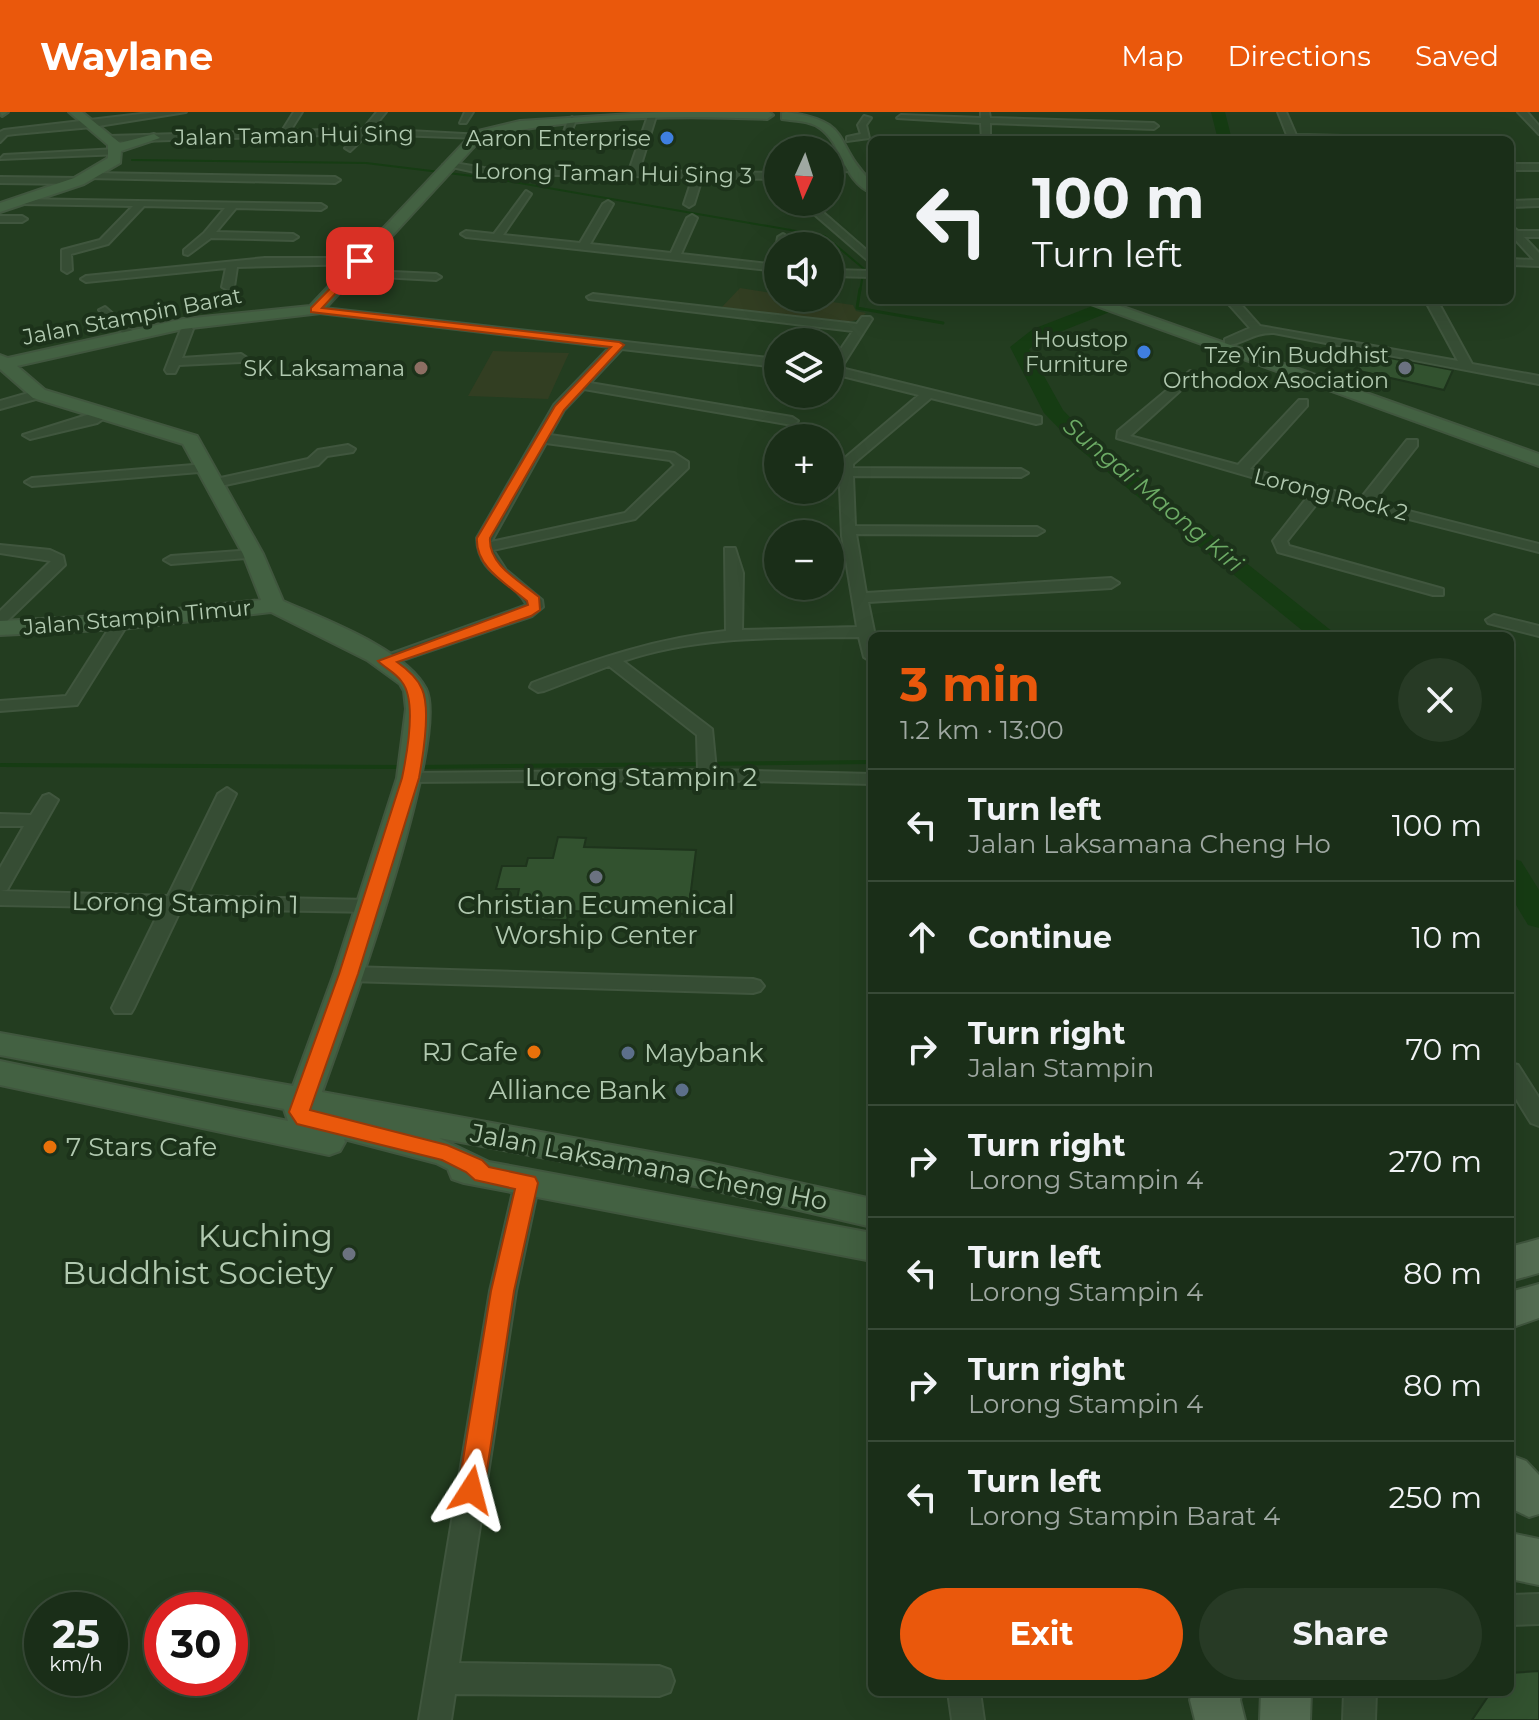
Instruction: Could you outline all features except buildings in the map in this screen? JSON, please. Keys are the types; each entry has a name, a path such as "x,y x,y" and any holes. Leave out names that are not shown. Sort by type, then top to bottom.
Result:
{"main road":[{"path":"1514,1263 1539,1256"},
{"path":"1514,1309 1539,1301"},
{"path":"1514,1557 1539,1562"},
{"path":"1285,1720 1286,1696"}],"street":[{"path":"75,112 91,123 114,147"},
{"path":"0,139 4,133 15,131 182,112"},
{"path":"284,134 298,112"},
{"path":"350,148 359,134 367,131 382,112"},
{"path":"752,112 767,115"},
{"path":"1282,112 1292,136"},
{"path":"1522,112 1539,131"},
{"path":"315,310 478,135 520,125 652,116 722,113 839,118 868,169"},
{"path":"1153,136 1154,114"},
{"path":"633,174 652,116"},
{"path":"786,116 817,122 828,128 850,168 868,185"},
{"path":"901,118 985,116 1154,126"},
{"path":"985,116 986,136"},
{"path":"850,139 866,136 862,125 867,118"},
{"path":"564,139 572,120"},
{"name":"Jalan Taman Hui Sing","path":"154,138 367,131 478,135"},
{"path":"4,158 114,147 154,138"},
{"path":"0,208 85,178 111,164 114,147"},
{"path":"1514,167 1539,167"},
{"path":"844,169 850,168"},
{"name":"Lorong Taman Hui Sing 3","path":"444,170 764,177"},
{"path":"689,204 698,175"},
{"path":"0,180 335,180"},
{"path":"497,237 526,194"},
{"path":"21,201 321,207"},
{"path":"1514,204 1539,203"},
{"path":"67,270 66,252 104,242 141,204"},
{"path":"584,246 608,204"},
{"path":"188,252 208,235 233,205"},
{"path":"822,216 868,255"},
{"path":"675,257 692,218"},
{"path":"0,219 22,219"},
{"path":"1514,230 1539,234"},
{"path":"1514,233 1539,261"},
{"path":"466,234 764,267"},
{"path":"208,235 293,237"},
{"path":"86,279 304,259 436,277"},
{"path":"1514,262 1539,261"},
{"path":"228,287 232,265"},
{"path":"844,274 868,274"},
{"path":"593,297 864,322 844,351"},
{"path":"1102,304 1229,342 1539,451"},
{"path":"1118,304 1136,314 1539,460"},
{"path":"1235,304 1257,329"},
{"path":"1433,304 1466,364"},
{"path":"105,310 132,336"},
{"path":"315,310 764,361"},
{"name":"Jalan Stampin Barat","path":"3,362 183,324 315,310"},
{"path":"183,324 187,329 172,366 241,358"},
{"path":"1229,342 1257,329 1302,334 1539,380"},
{"path":"385,661 526,613 535,607 534,600 488,561 483,548 484,538 559,408 619,345"},
{"path":"3,362 39,394 182,435 195,445 253,554 274,605 385,661 406,675 416,691 413,766 349,974 299,1112 304,1118 447,1153 474,1166 482,1174"},
{"path":"844,372 1036,420"},
{"name":"Lorong Rock 2","path":"1190,375 1123,434 1124,438 1319,492 1538,546"},
{"path":"583,385 792,421"},
{"path":"868,640 858,598 849,530 846,472 850,457 929,393"},
{"path":"0,405 39,394"},
{"path":"1240,471 1303,403"},
{"path":"30,435 92,420 106,413"},
{"path":"483,548 630,516 683,465 674,457 540,438"},
{"path":"1365,503 1412,443"},
{"path":"32,482 211,475 313,462 323,453 348,449"},
{"path":"846,472 1021,473"},
{"path":"1319,492 1280,541 1283,549 1438,592"},
{"path":"849,530 1037,531"},
{"path":"0,549 50,554 58,559 58,565 0,619"},
{"path":"730,551 735,573 734,634"},
{"path":"171,560 253,554"},
{"path":"858,598 1111,583"},
{"name":"Jalan Stampin Timur","path":"0,628 121,622 274,605"},
{"path":"1494,620 1539,631"},
{"path":"0,706 71,701 121,622"},
{"path":"538,687 611,660 675,643 734,634 866,632"},
{"path":"611,660 706,733 707,764"},
{"name":"Lorong Stampin 2","path":"413,766 707,764 868,779"},
{"path":"123,1008 227,794"},
{"path":"0,885 49,800"},
{"path":"0,820 37,821"},
{"name":"Lorong Stampin 1","path":"0,898 369,907"},
{"path":"349,974 753,986"},
{"name":"Jalan Laksamana Cheng Ho","path":"0,1044 700,1174 868,1212"},
{"name":"Jalan Laksamana Cheng Ho","path":"0,1073 527,1183 868,1246"},
{"path":"1514,1077 1539,1117"},
{"path":"435,1720 503,1291 527,1183"},
{"path":"1514,1546 1539,1555"},
{"path":"1514,1610 1539,1609"},
{"path":"442,1678 659,1681"},
{"path":"965,1696 968,1720"},
{"path":"1359,1720 1360,1696"}],"green space":[{"path":"740,288 764,292 764,312 844,312 844,304 866,313 860,319 845,323 722,307"},
{"path":"493,351 569,353 548,399 468,396"}],"waterway":[{"name":"Sungai Maong Kiri","path":"1218,112 1224,136"},
{"path":"132,160 366,163 497,179 825,236 864,269 860,291"},
{"path":"860,289 857,308 943,323"},
{"name":"Sungai Maong Kiri","path":"1114,304 1040,333 1019,347 1054,413 1085,444 1320,632"},
{"path":"417,767 868,762"},
{"path":"0,765 403,767"},
{"name":"Sungai Maong Kiri","path":"1514,875 1539,917"}],"place":[{"name":"Aaron Enterprise","path":"667,138"},
{"name":"Houstop Furniture","path":"1144,352"},
{"name":"SK Laksamana","path":"421,368"},
{"name":"Tze Yin Buddhist Orthodox Asociation","path":"1405,368"},
{"name":"Christian Ecumenical Worship Center","path":"596,877"},
{"name":"RJ Cafe","path":"534,1052"},
{"name":"Maybank","path":"628,1053"},
{"name":"Alliance Bank","path":"682,1090"},
{"name":"7 Stars Cafe","path":"50,1147"},
{"name":"Kuching Buddhist Society","path":"349,1254"}],"route":[{"path":"360,261 315,310 619,345 559,408 484,538 483,548 488,561 534,600 535,607 526,613 385,661 406,675 416,691 417,749 349,974 299,1112 304,1118 447,1153 474,1166 482,1174 527,1183 503,1291 471,1490"}]}
